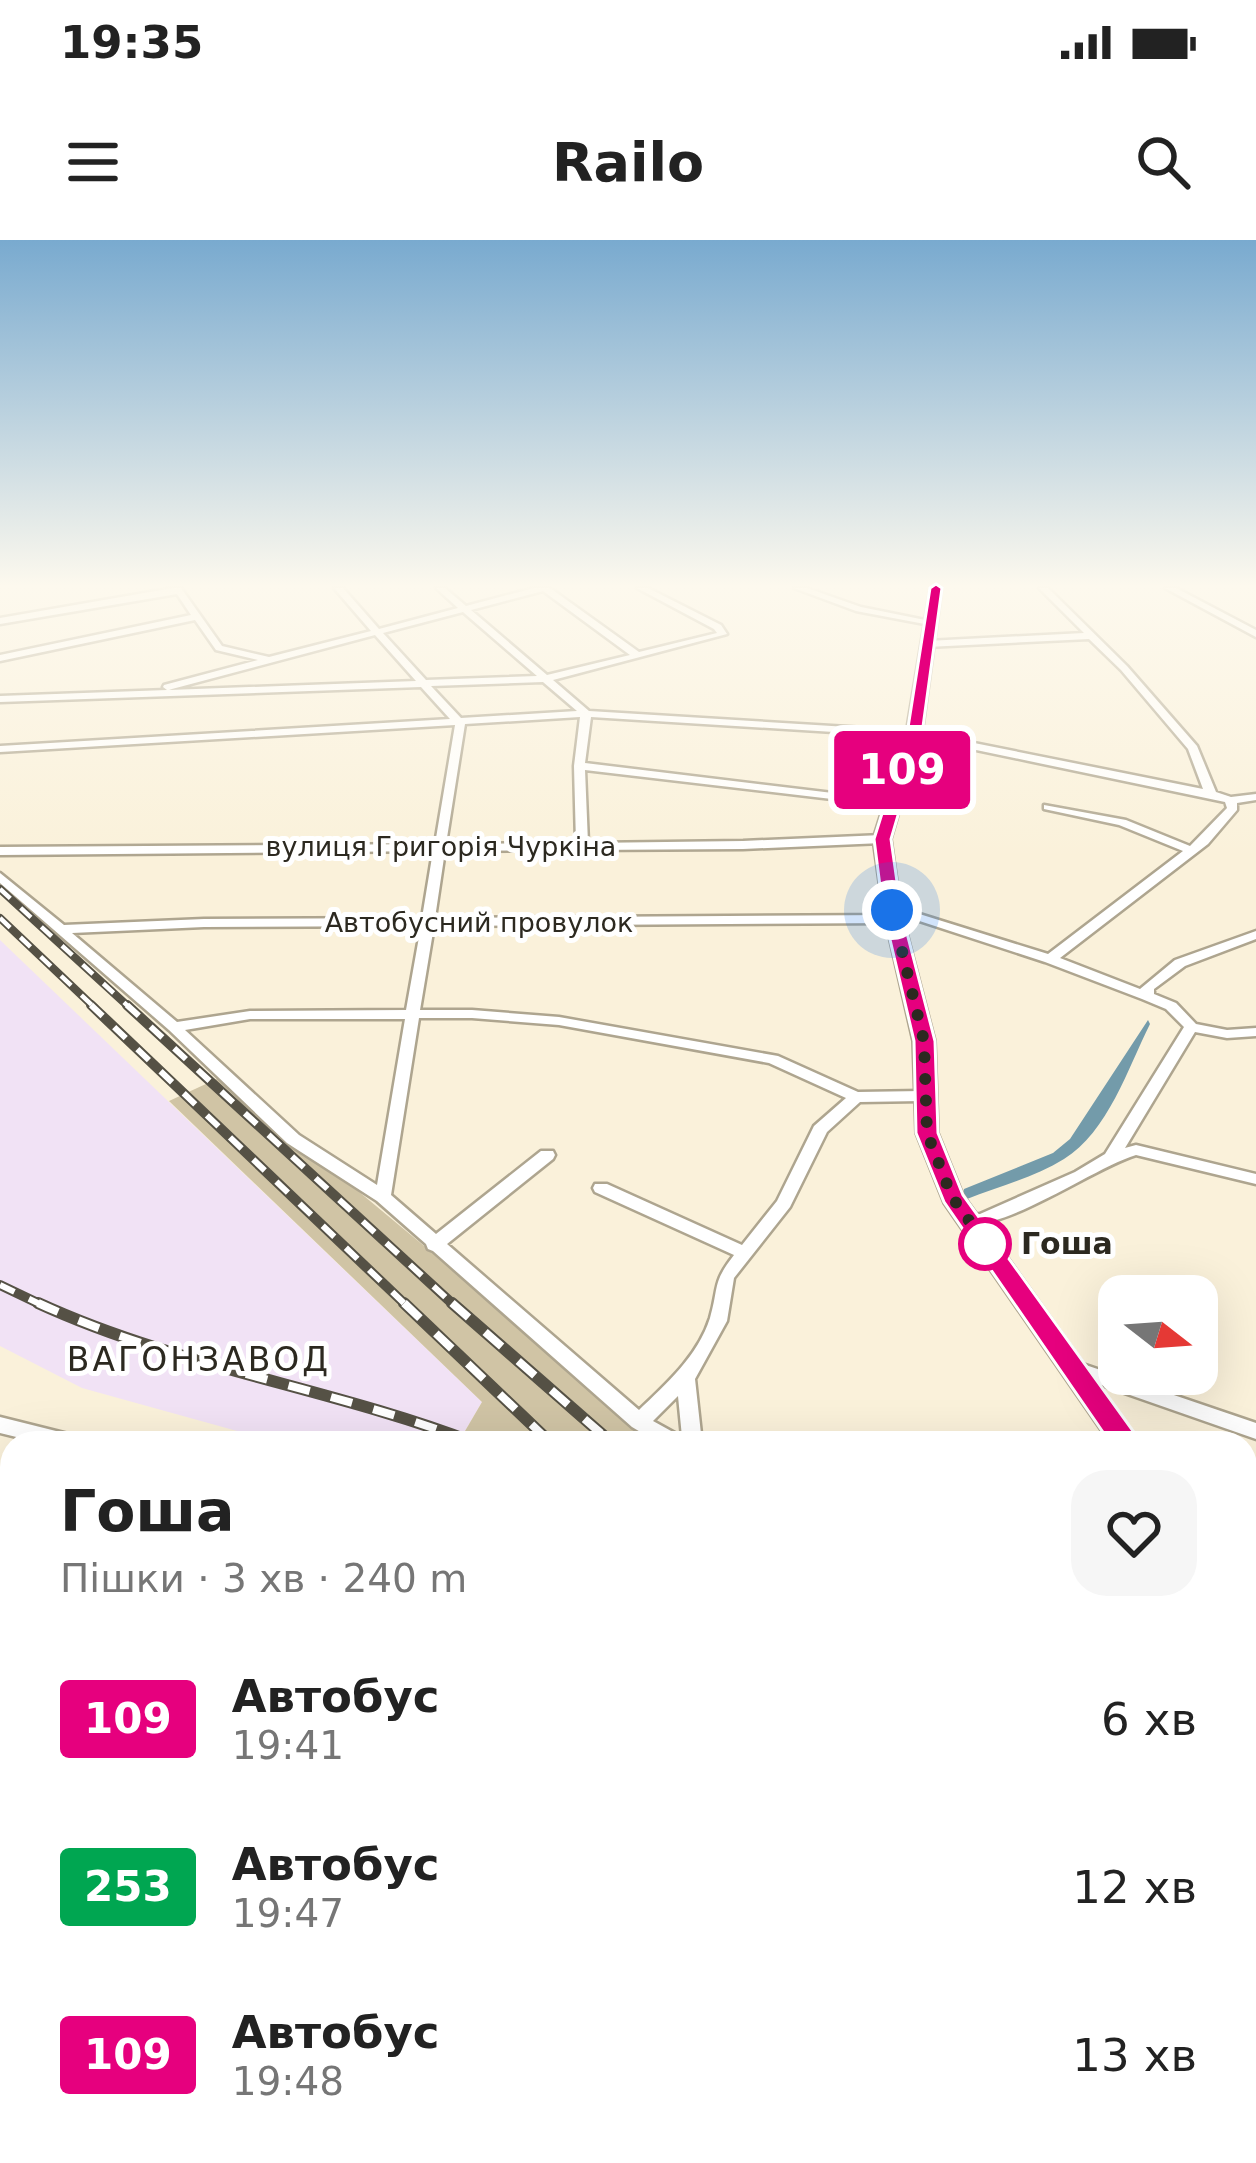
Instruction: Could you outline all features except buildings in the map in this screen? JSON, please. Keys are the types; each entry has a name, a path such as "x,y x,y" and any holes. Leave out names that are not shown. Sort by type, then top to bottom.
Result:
{"main road":[{"path":"922,678 914,734 882,839 893,914 924,1041 922,1096 936,1166 968,1220 1118,1431"}],"street":[{"path":"150,691 203,678"},
{"path":"419,678 460,724"},
{"path":"0,699 550,678"},
{"path":"1128,678 1193,748 1211,794"},
{"path":"545,679 586,714"},
{"path":"582,846 579,766 586,714"},
{"path":"0,749 586,714 914,734 1230,800 1256,797"},
{"path":"383,1196 460,724"},
{"path":"579,766 891,803"},
{"path":"1050,959 1190,850 1233,808 1230,800"},
{"path":"1048,807 1122,822 1190,850"},
{"name":"вулиця Григорія Чуркіна","path":"0,851 882,839"},
{"path":"0,877 64,929 293,1138 383,1196 434,1245 654,1431"},
{"name":"Автобусний провулок","path":"64,929 893,914 1050,959 1147,996 1171,1006 1191,1028"},
{"path":"1147,996 1147,988 1180,963 1256,935"},
{"path":"174,1027 250,1015 559,1021 773,1059 856,1096 922,1096"},
{"path":"1111,1158 1191,1028 1227,1034 1256,1032"},
{"path":"639,1422 685,1377 718,1321 726,1277 784,1203 820,1129 856,1096"},
{"path":"968,1220 982,1220 1136,1150 1256,1179"},
{"path":"434,1245 547,1155"},
{"path":"601,1188 745,1253"},
{"path":"1074,1368 1256,1431"},
{"path":"685,1377 691,1431"}],"shaded area":[{"path":"0,940 482,1402 465,1431 237,1431 82,1388 0,1346"},
{"path":"221,1077 647,1431 465,1431 482,1402 169,1101"}],"water":[{"path":"1148,1020 1115,1098 1079,1147 1029,1176 967,1199 962,1196 964,1189 1053,1153 1070,1139"}],"railway":[{"path":"0,889 130,1008"},
{"path":"0,918 95,1008"},
{"path":"91,1005 407,1306"},
{"path":"127,1005 455,1306"},
{"path":"0,1285 44,1306"},
{"path":"38,1303 145,1344 441,1431"},
{"path":"404,1303 538,1431"},
{"path":"452,1303 598,1431"}],"bus line":[{"name":"109","path":"922,678 914,734 882,839 892,910 924,1041 922,1096 927,1133 936,1166 952,1197 1118,1431"}],"place":[{"name":"Гоша","path":"985,1244"}],"district":[{"name":"ВАГОНЗАВОД","path":"199,1359"}],"route":[{"path":"892,910 918,1004 924,1041 922,1096 936,1166 988,1247 985,1244"}]}
